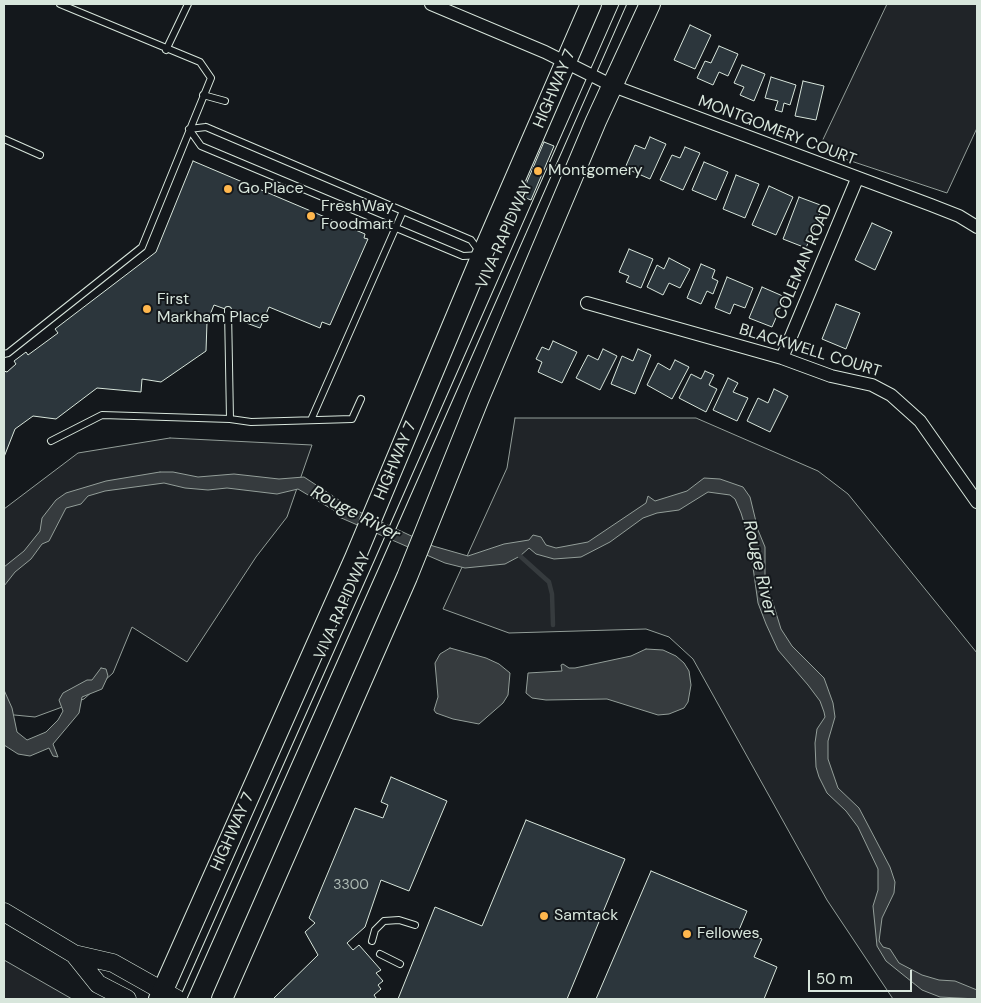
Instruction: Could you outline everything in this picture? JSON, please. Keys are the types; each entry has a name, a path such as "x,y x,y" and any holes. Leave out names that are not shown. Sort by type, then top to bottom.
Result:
{"main road":[{"name":"HIGHWAY 7","path":"166,996 356,558 482,255 551,101 565,63 591,4"},
{"path":"222,999 432,518 479,398 650,4"},
{"path":"4,912 74,954 113,963 166,996"},
{"path":"74,954 98,984 127,999"}],"street":[{"name":"MONTGOMERY COURT","path":"431,4 545,52 613,86 959,216 977,227"},
{"name":"COLEMAN ROAD","path":"782,358 857,179"},
{"name":"BLACKWELL COURT","path":"587,303 782,358 831,376 872,385 891,395 920,421 977,502"}],"lane":[{"path":"4,354 8,354 142,247 211,78 200,62 166,50 60,4"},
{"path":"166,50 188,4"},
{"name":"VIVA RAPIDWAY","path":"183,999 378,561 622,4"},
{"path":"203,95 225,101"},
{"path":"189,129 206,127 403,211 470,240 482,255"},
{"path":"189,129 201,146 464,256 482,255"},
{"path":"4,139 40,155"},
{"path":"311,420 403,211"},
{"path":"228,310 230,419"},
{"path":"52,440 102,415 230,419 251,422 352,419 361,398"},
{"path":"372,942 375,930 384,921 399,920 415,925"},
{"path":"380,954 400,964"}],"shaded area":[{"path":"887,4 977,4 977,128 947,193 818,150"},
{"path":"515,418 696,418 818,471 848,494 977,653 977,999 893,999 827,900 693,659 669,637 646,629 509,633 443,609 507,468"},
{"path":"170,438 312,445 287,517 256,557 187,662 132,627 113,673 84,699 35,717 4,714 4,509 78,453"},
{"path":"4,960 72,999 4,999"}],"water":[{"name":"Rouge River","path":"160,472 173,472 198,477 234,474 279,479 304,477 351,508 433,546 468,556 504,544 529,540 533,535 541,537 546,545 556,548 588,542 646,503 648,496 655,501 687,491 704,478 720,479 743,487 750,497 758,530 765,547 765,587 772,600 781,629 792,646 824,678 833,703 835,717 828,741 828,759 838,788 859,808 890,867 895,882 894,893 882,918 879,941 883,947 890,949 899,963 922,975 939,980 955,981 977,990 977,999 940,997 922,990 886,961 877,946 873,906 878,890 878,869 858,827 846,811 827,793 819,777 816,767 815,743 817,729 825,717 824,712 820,701 778,650 766,624 758,603 749,539 735,499 730,495 708,492 679,510 657,513 643,518 610,542 581,557 554,559 536,554 529,548 520,556 505,564 465,568 445,563 339,517 335,511 298,489 277,494 227,488 208,490 185,488 164,483 105,491 88,496 81,504 66,508 49,541 42,544 31,559 15,572 4,586 4,567 24,551 40,531 42,518 56,500 66,493 106,481"},
{"path":"450,648 486,658 499,664 510,673 508,695 503,703 479,724 453,719 436,713 434,710 438,697 435,663 440,654"},
{"path":"646,649 663,650 676,656 684,663 689,671 691,685 688,702 684,708 669,714 658,715 607,699 546,700 532,698 526,693 528,673 562,671 561,665 563,664 569,668 575,668 631,656"},
{"path":"101,668 106,669 108,676 102,689 82,697 79,713 53,744 58,757 53,756 49,748 30,756 18,754 4,745 4,690 12,708 17,732 27,740 46,732 58,720 63,711 59,700 63,693 87,680 92,680"}],"building":[{"path":"690,25 711,35 695,69 674,60"},
{"path":"719,46 738,54 728,76 719,72 713,85 697,78 705,61 711,63"},
{"path":"742,65 765,74 754,101 740,95 744,87 734,83"},
{"path":"771,77 796,85 790,105 784,103 782,112 775,110 778,101 765,98"},
{"path":"803,81 824,86 816,120 795,116"},
{"path":"650,137 666,144 650,179 625,168 635,145 645,149"},
{"name":"Montgomery","path":"544,142 554,146 531,200 521,196"},
{"path":"685,147 700,153 683,190 660,180 672,155 680,158"},
{"name":"First Markham Place","path":"193,161 365,234 364,238 368,239 330,325 322,322 320,328 269,307 260,328 241,321 242,315 214,305 207,322 206,351 161,382 142,379 141,392 97,388 56,419 33,416 15,429 4,457 4,371 7,372 16,364 14,361 26,352 28,355 58,333 55,329 156,252"},
{"path":"704,162 728,172 716,200 692,190"},
{"path":"736,175 759,184 745,218 723,209"},
{"path":"769,186 793,197 776,235 752,225"},
{"path":"799,197 823,206 806,248 783,239"},
{"path":"872,223 892,232 875,270 855,260"},
{"path":"629,249 653,259 641,288 626,282 629,276 619,272"},
{"path":"669,258 690,269 680,288 669,283 663,295 647,287 657,265 664,269"},
{"path":"701,264 715,270 712,278 718,281 713,294 707,291 701,304 687,298"},
{"path":"727,277 753,288 745,308 734,304 730,314 715,308"},
{"path":"762,287 785,297 772,327 749,318"},
{"path":"836,304 860,313 846,349 822,339"},
{"path":"553,341 577,352 562,383 538,372 542,362 536,359 542,347 549,350"},
{"path":"603,349 617,356 600,390 576,378 588,355 598,360"},
{"path":"638,349 651,355 635,394 611,384 622,356 633,361"},
{"path":"675,360 689,367 672,399 647,385 658,363 670,370"},
{"path":"705,371 714,375 709,385 717,389 706,412 679,398 691,374 701,379"},
{"path":"728,378 738,383 733,392 748,398 737,421 713,410"},
{"path":"774,389 788,396 770,432 747,421 758,398 768,403"},
{"path":"391,777 447,801 409,891 381,880 365,927 347,943 353,950 359,945 381,970 376,973 383,981 378,985 381,989 374,995 375,999 273,999 318,955 305,932 315,923 309,918 355,808 383,818 388,805 381,802"},
{"name":"Samtack","path":"526,820 625,859 567,999 398,999 435,907 482,926"},
{"name":"Fellowes","path":"651,871 747,911 739,930 762,939 754,957 777,967 764,999 596,999"}],"waterway":[{"path":"520,556 549,582 552,594 553,625"}],"place":[{"name":"Montgomery","path":"538,171"},
{"name":"Go Place","path":"228,189"},
{"name":"FreshWay Foodmart","path":"311,216"},
{"name":"First Markham Place","path":"147,309"},
{"name":"Samtack","path":"544,916"},
{"name":"Fellowes","path":"687,934"}]}
